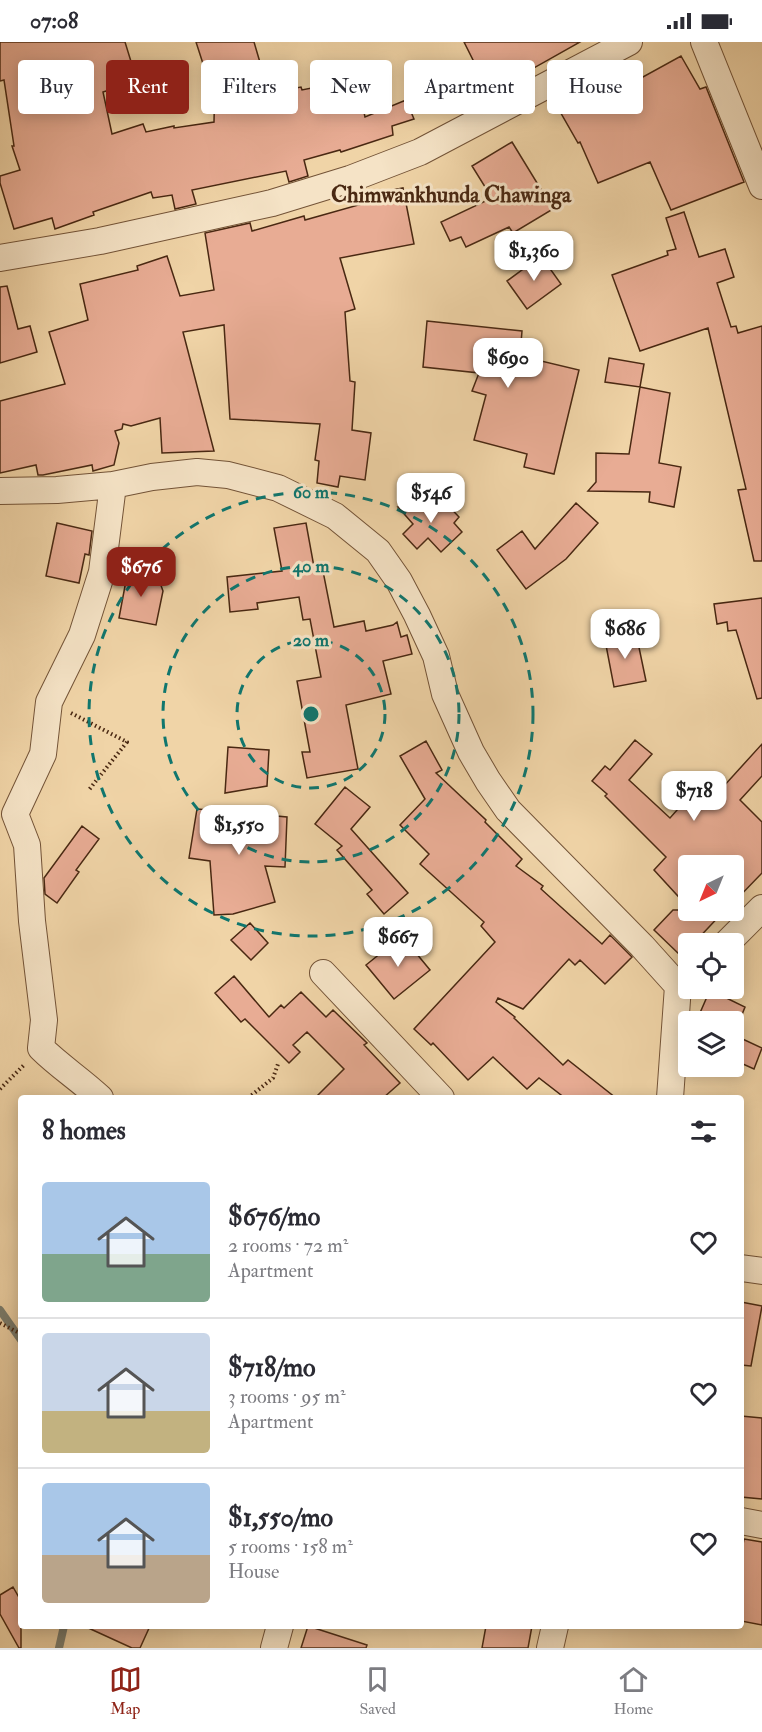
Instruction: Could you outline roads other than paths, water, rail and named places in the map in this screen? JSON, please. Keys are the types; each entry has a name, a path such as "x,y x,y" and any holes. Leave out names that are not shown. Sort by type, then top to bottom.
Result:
{"street":[{"path":"0,258 100,241 272,203 350,179 429,147 629,42"},
{"path":"704,42 762,186"},
{"path":"0,491 57,490 113,485 152,477 197,472 228,475 278,488 335,516 378,551 399,581 436,656 445,694 471,752 508,810 642,946 678,978"},
{"path":"97,1095 41,1048 44,1020 32,921 27,845 15,814 43,754 49,702 82,635 102,572 113,485"},
{"path":"737,933 762,908"},
{"path":"323,973 438,1095"},
{"path":"670,1095 681,999"},
{"path":"744,1268 762,1271"},
{"path":"744,1522 762,1525"},
{"path":"274,1648 279,1629"},
{"path":"549,1648 554,1629"}],"waterway":[{"path":"0,1310 18,1336"},
{"path":"59,1648 63,1629"}],"district":[{"name":"Chimwankhunda Chawinga","path":"451,195"}]}
